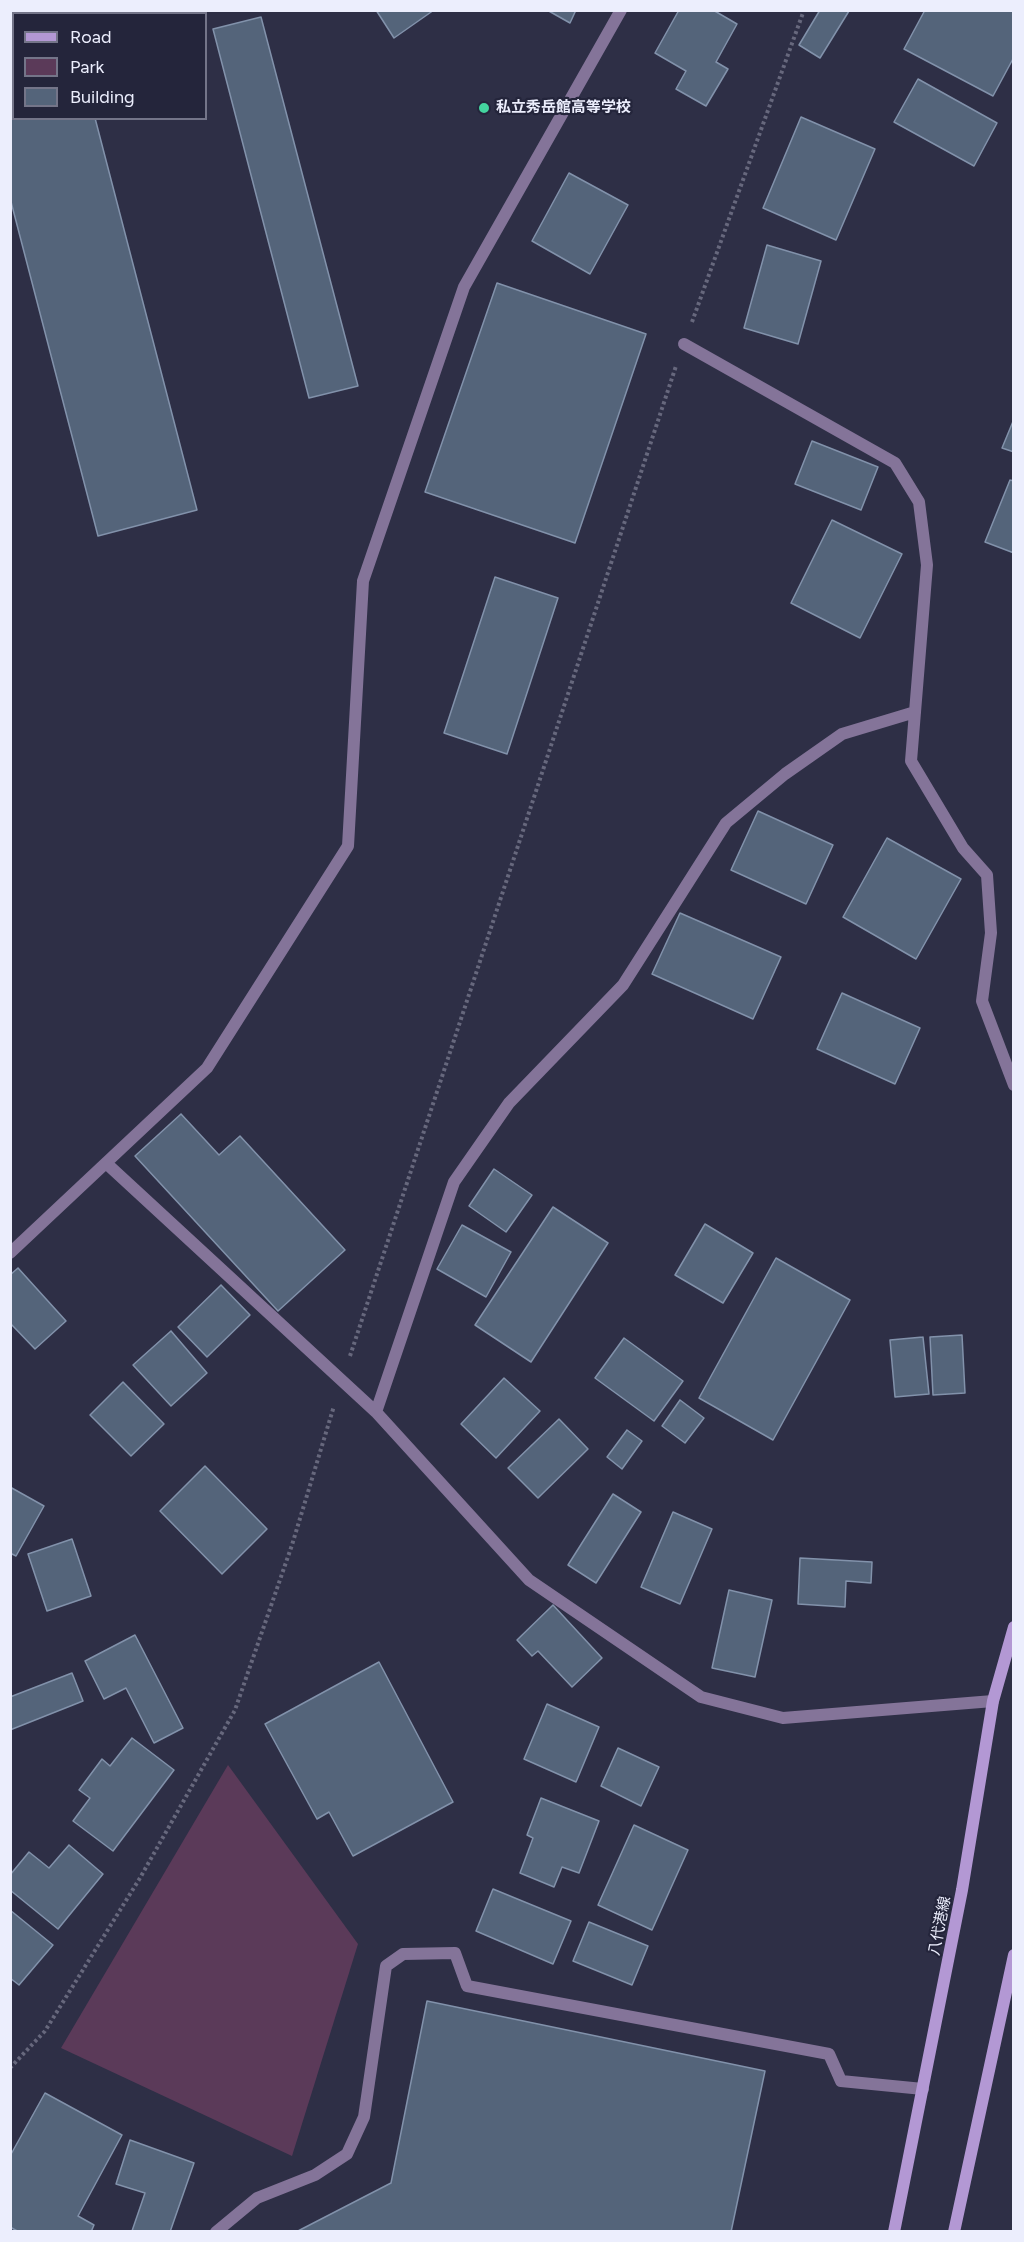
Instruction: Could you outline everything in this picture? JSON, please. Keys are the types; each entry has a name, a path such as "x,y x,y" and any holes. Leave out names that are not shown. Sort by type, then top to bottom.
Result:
{"main road":[{"name":"八代港線","path":"894,2232 962,1890 993,1701 1014,1627"},
{"path":"954,2232 1014,1955"}],"street":[{"path":"10,1253 207,1068 348,846 363,581 464,287 621,10"},
{"path":"684,344 895,463 920,502 927,565 911,761 963,848 987,875 991,933 982,1001 1014,1085"},
{"path":"376,1412 454,1182 509,1102 623,985 726,823 785,774 842,734 915,712"},
{"path":"106,1163 376,1412 529,1580 700,1697 783,1718 993,1701"},
{"path":"216,2232 257,2198 315,2175 347,2154 364,2117 386,1966 403,1954 455,1953 467,1986 829,2054 841,2081 923,2089"}],"path":[{"path":"10,2068 45,2031 140,1878 235,1710 292,1545 342,1381 684,344 804,10"}],"green space":[{"path":"228,1765 358,1944 292,2156 61,2048"}],"building":[{"path":"376,10 434,10 394,38"},
{"path":"547,10 576,10 570,23"},
{"path":"679,10 713,10 737,24 716,62 728,69 706,106 676,89 686,71 655,53"},
{"path":"820,10 849,11 820,58 799,45"},
{"path":"925,10 1014,10 1014,57 993,96 904,49"},
{"path":"261,17 358,386 309,398 213,29"},
{"path":"10,22 12,22 12,120 96,120 197,510 98,536 10,198"},
{"path":"918,79 997,123 974,166 894,122"},
{"path":"801,117 875,149 836,240 763,208"},
{"path":"569,173 628,205 590,274 532,241"},
{"path":"767,245 821,261 798,344 744,328"},
{"path":"497,283 646,334 575,543 425,492"},
{"path":"1014,419 1014,452 1002,448"},
{"path":"812,441 878,467 861,510 795,484"},
{"path":"1010,480 1014,481 1014,553 985,542"},
{"path":"832,520 902,554 860,638 791,603"},
{"path":"495,577 558,598 507,754 444,733"},
{"path":"758,811 833,845 806,904 731,870"},
{"path":"887,838 961,879 916,959 843,917"},
{"path":"680,913 781,957 753,1019 652,974"},
{"path":"842,993 920,1028 895,1084 817,1049"},
{"path":"181,1114 219,1155 240,1136 345,1250 278,1311 135,1156"},
{"path":"494,1169 532,1195 506,1232 469,1206"},
{"path":"553,1207 608,1243 531,1362 475,1325"},
{"path":"705,1224 753,1253 723,1303 675,1275"},
{"path":"462,1225 511,1252 486,1297 437,1269"},
{"path":"776,1258 850,1300 773,1440 699,1398"},
{"path":"18,1268 66,1321 35,1349 10,1323 10,1275"},
{"path":"221,1285 250,1315 207,1357 178,1327"},
{"path":"171,1331 207,1373 171,1406 133,1365"},
{"path":"962,1335 965,1393 933,1395 930,1337"},
{"path":"923,1337 929,1394 895,1397 890,1340"},
{"path":"624,1338 683,1381 654,1421 595,1378"},
{"path":"504,1378 540,1411 496,1458 461,1424"},
{"path":"123,1382 164,1424 131,1456 90,1415"},
{"path":"680,1400 704,1418 685,1443 662,1426"},
{"path":"559,1419 588,1449 538,1498 508,1468"},
{"path":"627,1430 642,1441 622,1469 607,1457"},
{"path":"205,1466 267,1529 222,1574 160,1511"},
{"path":"10,1487 44,1506 16,1556 10,1553"},
{"path":"613,1494 641,1512 596,1583 568,1565"},
{"path":"673,1512 712,1529 680,1604 641,1587"},
{"path":"72,1539 91,1596 47,1611 28,1554"},
{"path":"800,1558 872,1562 871,1583 846,1581 845,1607 798,1604"},
{"path":"729,1590 772,1600 755,1677 712,1668"},
{"path":"553,1605 602,1658 572,1687 538,1651 532,1656 517,1640"},
{"path":"135,1635 183,1728 154,1743 126,1688 104,1699 85,1661"},
{"path":"379,1662 453,1802 353,1856 329,1812 317,1819 265,1724"},
{"path":"72,1673 83,1701 10,1730 10,1697"},
{"path":"547,1704 599,1727 576,1782 524,1759"},
{"path":"132,1738 174,1770 113,1851 73,1821 90,1798 79,1790 102,1759 110,1766"},
{"path":"618,1748 659,1767 641,1806 601,1786"},
{"path":"541,1798 599,1821 579,1873 562,1867 554,1887 520,1873 533,1838 527,1835"},
{"path":"634,1825 688,1850 652,1930 598,1905"},
{"path":"69,1845 103,1874 58,1929 10,1890 10,1875 29,1852 49,1868"},
{"path":"493,1889 571,1921 553,1964 476,1931"},
{"path":"10,1910 53,1945 19,1985 10,1978"},
{"path":"589,1922 648,1946 632,1985 573,1961"},
{"path":"427,2001 765,2071 731,2232 296,2232 391,2183"},
{"path":"45,2093 122,2135 78,2216 94,2225 91,2232 19,2232 10,2227 10,2156"},
{"path":"130,2140 194,2163 170,2232 132,2231 145,2193 116,2184"}],"place":[{"name":"私立秀岳館高等学校","path":"484,108"}]}
